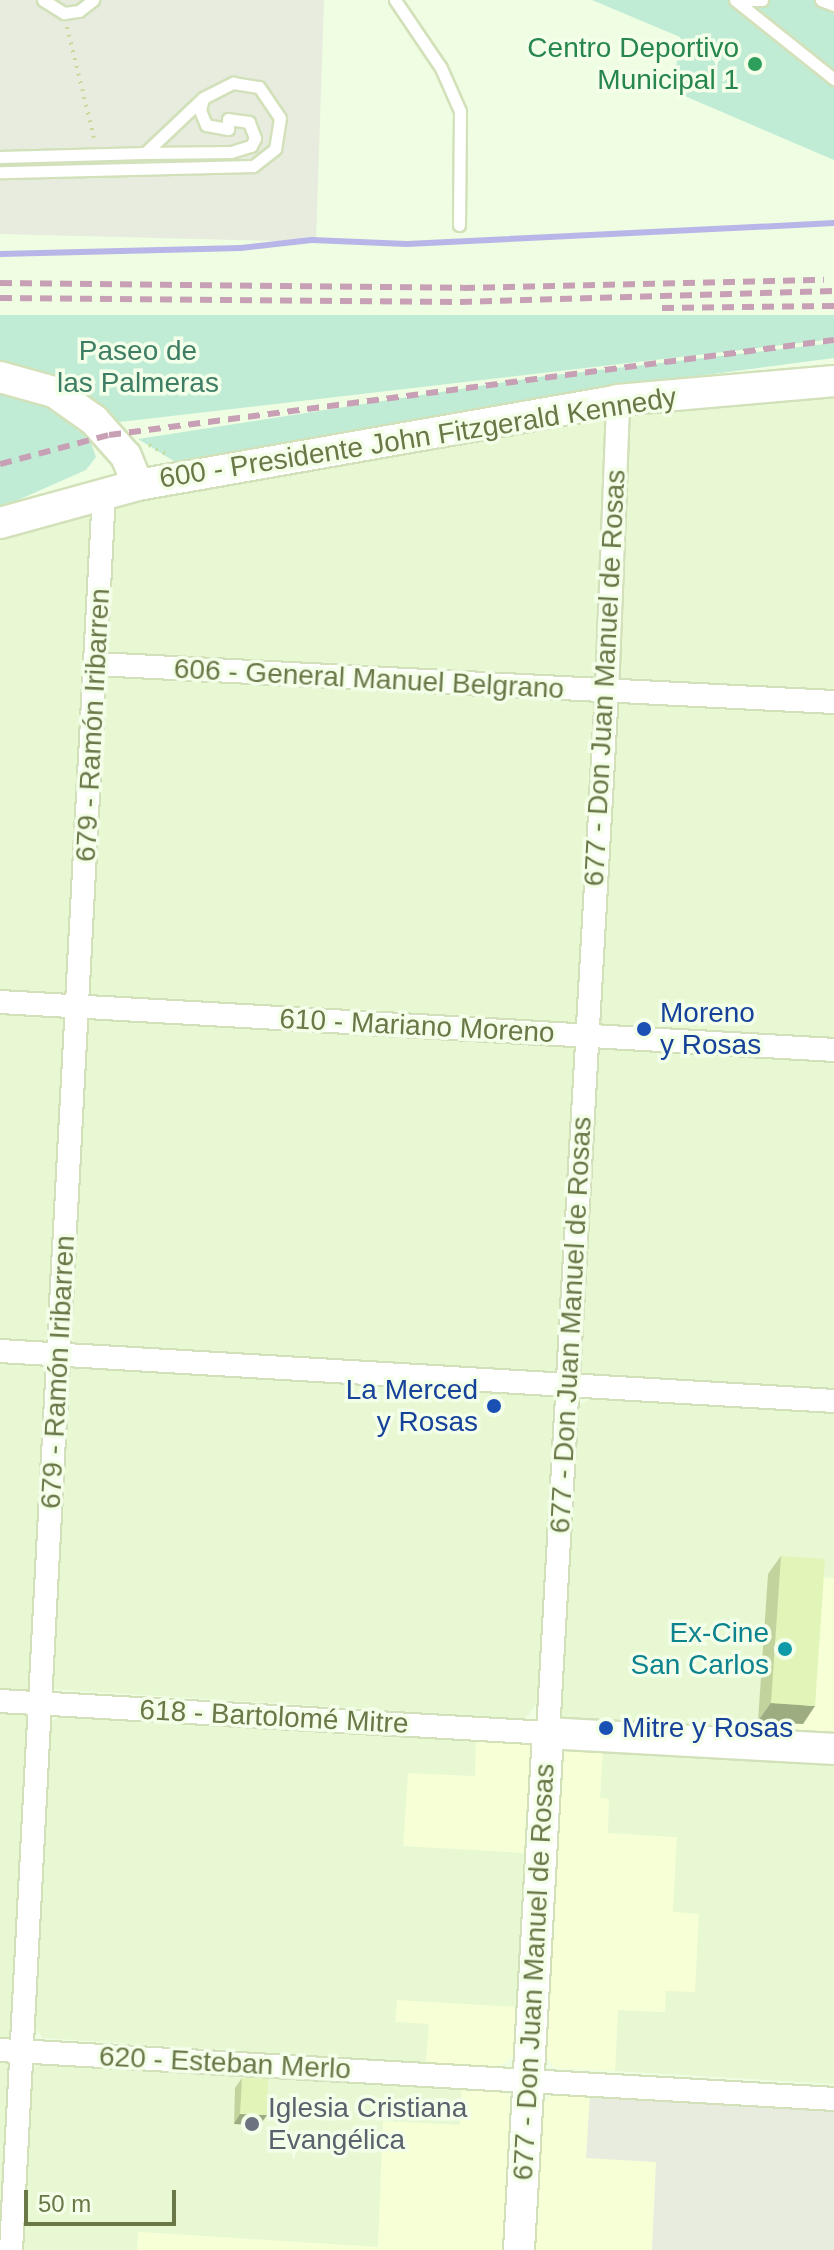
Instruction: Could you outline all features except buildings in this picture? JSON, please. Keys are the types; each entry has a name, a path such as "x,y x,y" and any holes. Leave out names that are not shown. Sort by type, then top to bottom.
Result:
{"street":[{"name":"600 - Presidente John Fitzgerald Kennedy","path":"2,378 54,392 94,420 126,456 138,485 618,400 834,381"},
{"name":"677 - Don Juan Manuel de Rosas","path":"519,2250 607,692 618,400"},
{"path":"0,523 138,485"},
{"name":"679 - Ramón Iribarren","path":"11,2250 11,2051 41,1703 104,493"},
{"name":"606 - General Manuel Belgrano","path":"96,664 834,702"},
{"name":"610 - Mariano Moreno","path":"0,1002 834,1050"},
{"path":"0,1351 834,1401"},
{"name":"618 - Bartolomé Mitre","path":"0,1701 548,1733"},
{"path":"548,1733 834,1749"},
{"name":"620 - Esteban Merlo","path":"11,2051 834,2099"}],"lane":[{"path":"43,0 64,13 79,11 93,0"},
{"path":"395,0 441,68 460,111 459,225"},
{"path":"738,0 762,0"},
{"path":"738,0 834,79"},
{"path":"821,0 834,5"},
{"path":"0,172 253,166 269,156 278,139 280,118 267,94 247,82 233,83 203,98 145,153"},
{"path":"0,157 231,152 251,146 255,138 249,122 228,119 228,129 206,125 200,110 203,98"}],"path":[{"path":"64,13 89,131 109,154"},
{"path":"141,439 179,457"}],"shaded area":[{"path":"0,0 324,0 316,242 0,234"},
{"path":"834,390 834,1390 558,1375 539,1700 525,1719 33,1688 0,2250 0,536 85,511 588,414"},
{"path":"594,1396 834,1410 834,1578 768,1574 758,1732 568,1720 562,1715 577,1407"},
{"path":"768,1574 834,1578 834,1737 758,1732"},
{"path":"61,1715 476,1740 475,1776 403,1846 527,1853 521,2007 429,2024 426,2063 43,2038 33,2025 47,1725"},
{"path":"476,1740 524,1742 532,1748 527,1853 403,1846 408,1773 475,1776"},
{"path":"575,1747 603,1748 600,1798 609,1799 608,1833 677,1837 673,1912 699,1914 695,1992 666,1991 665,2012 618,2010 615,2071 555,2068 544,2055 562,1755"},
{"path":"603,1748 834,1762 834,2084 615,2071 618,2010 664,2012 666,1991 698,1914 673,1912 607,1833 609,1799 600,1798"},
{"path":"397,2000 521,2007 518,2052 498,2067 426,2063 429,2024 395,2022"},
{"path":"42,2062 462,2087 460,2125 383,2122 378,2247 139,2232 137,2250 19,2250 30,2070"},
{"path":"462,2087 501,2089 513,2097 508,2250 137,2250 138,2232 378,2247 383,2121 460,2125"},
{"path":"553,2092 590,2094 656,2162 652,2250 533,2250 540,2108"},
{"path":"590,2094 834,2108 834,2250 652,2250 656,2162 586,2158"}],"green space":[{"name":"Centro Deportivo Municipal 1","path":"592,0 834,0 834,160 673,91 680,37"},
{"name":"Paseo de las Palmeras","path":"0,315 834,315 834,339 120,422 60,377 0,362"},
{"name":"Paseo de las Palmeras","path":"834,343 834,358 615,387 177,463 138,439 538,377"},
{"path":"0,392 65,412 86,428 96,457 86,470 0,508"}],"waterway":[{"path":"0,254 241,248 312,240 407,244 834,223"}],"railway":[{"path":"0,283 463,288 824,280"},
{"path":"0,298 460,302 834,291"},
{"path":"662,308 834,306"},
{"path":"0,464 109,435 834,340"}],"place":[{"name":"Centro Deportivo Municipal 1","path":"755,64"},
{"name":"Moreno y Rosas","path":"644,1029"},
{"name":"La Merced y Rosas","path":"494,1406"},
{"name":"Ex-Cine San Carlos","path":"785,1649"},
{"name":"Mitre y Rosas","path":"606,1728"},
{"name":"Iglesia Cristiana Evangélica","path":"252,2124"}]}
